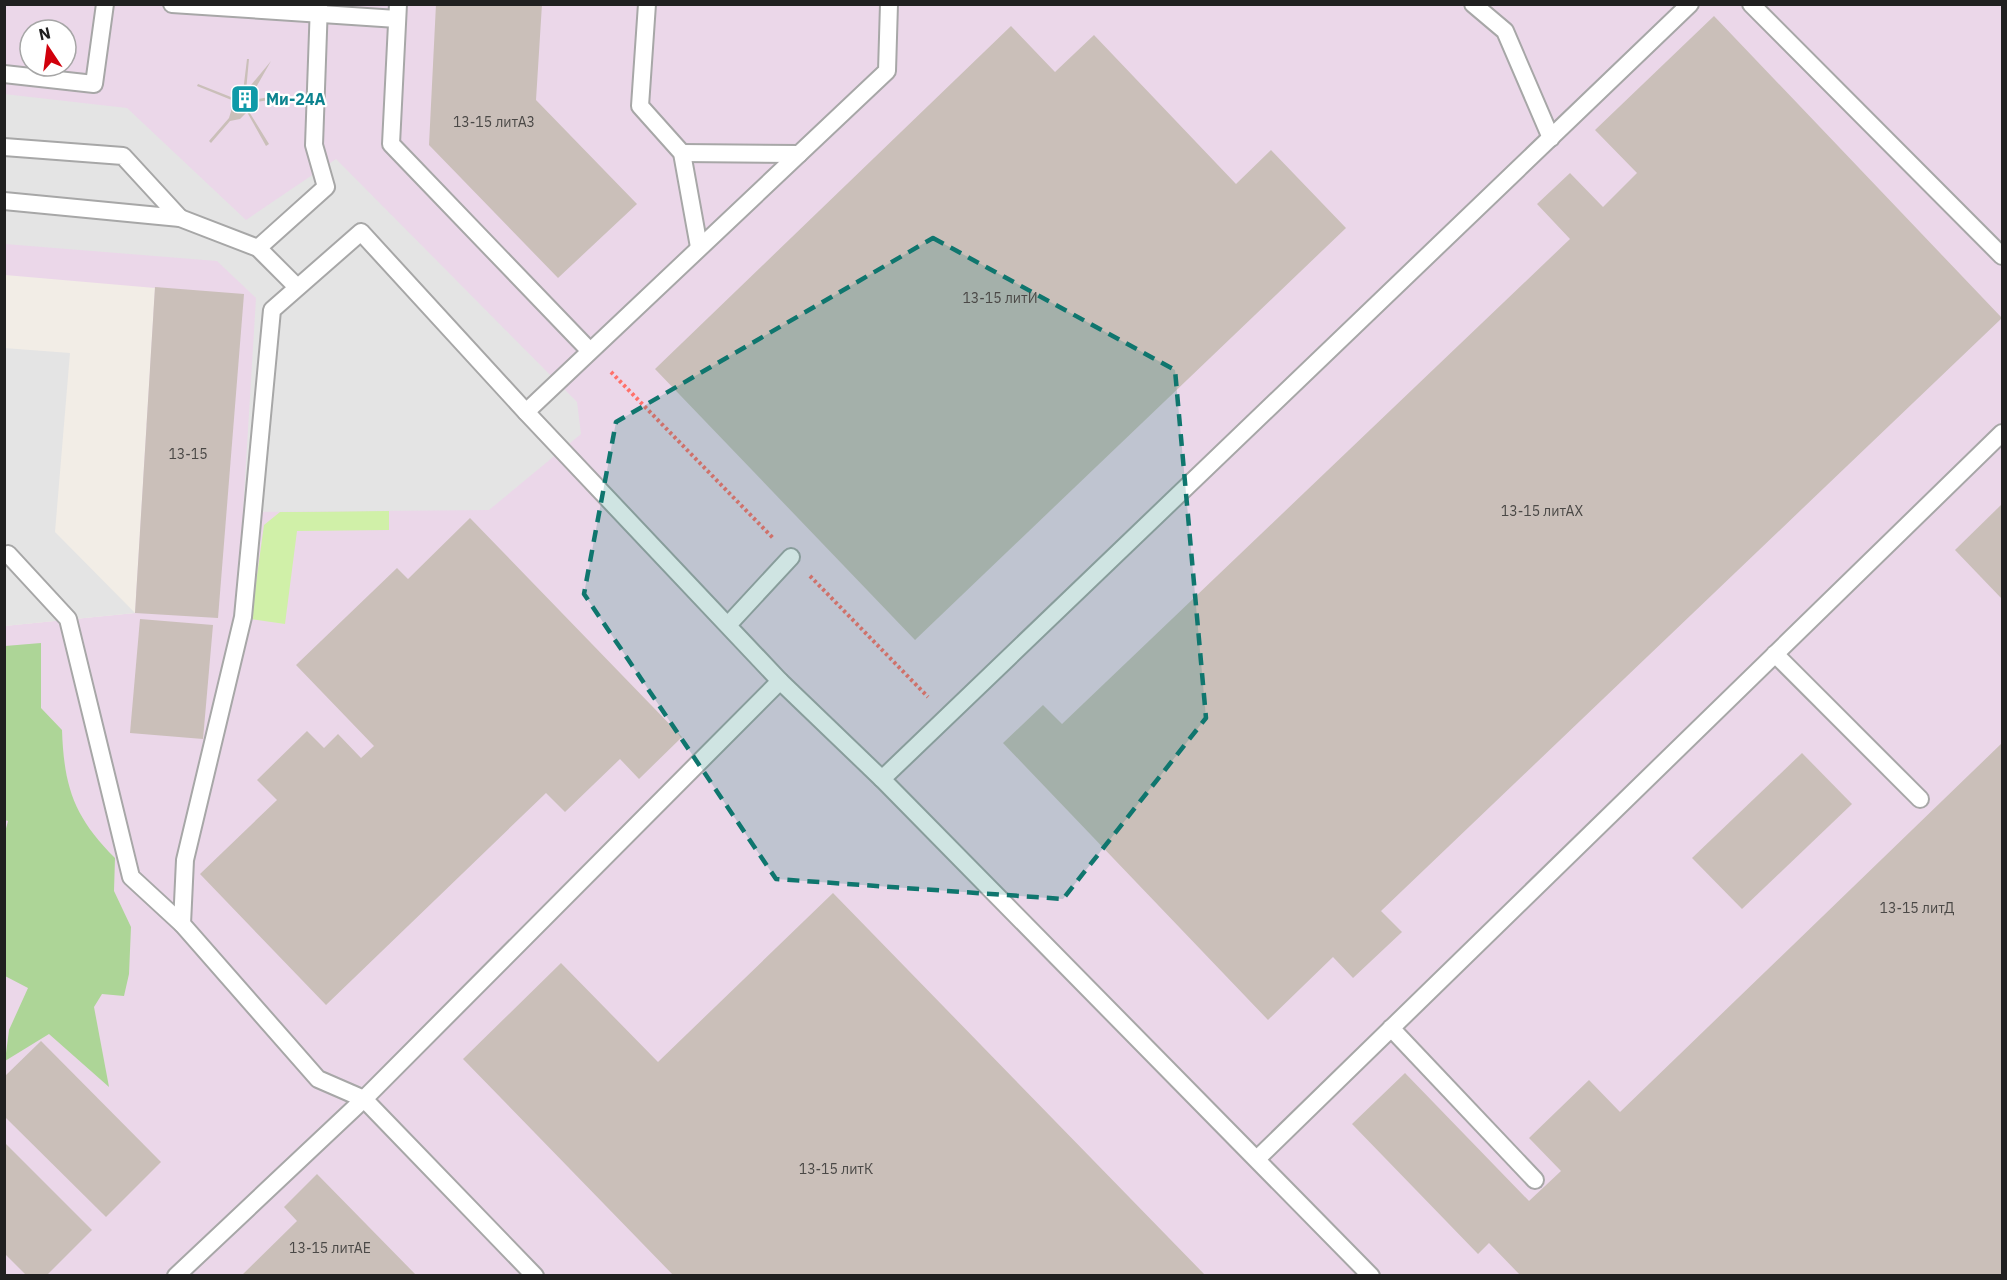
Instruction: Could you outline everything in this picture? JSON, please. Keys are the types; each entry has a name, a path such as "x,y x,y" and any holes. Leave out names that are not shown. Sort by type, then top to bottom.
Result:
{"lane":[{"path":"4,74 94,84 105,4"},
{"path":"172,4 398,12 391,144 589,350"},
{"path":"647,4 640,106 682,153 699,247"},
{"path":"526,412 589,350 887,71 889,4"},
{"path":"1473,4 1505,31 1551,138"},
{"path":"882,779 1690,4"},
{"path":"1751,4 2002,256"},
{"path":"258,248 326,187 314,145 319,10"},
{"path":"4,147 123,156 180,218"},
{"path":"682,153 799,154"},
{"path":"4,201 180,218 258,248 297,287"},
{"path":"182,924 185,860 243,617 272,310 361,232 526,412 780,681 882,779 1371,1275"},
{"path":"1257,1159 2002,433"},
{"path":"8,554 68,619 131,877 182,924 318,1079 364,1099 535,1275"},
{"path":"728,625 791,557"},
{"path":"1775,654 1920,799"},
{"path":"176,1275 364,1099 780,681"},
{"path":"1391,1028 1535,1180"}],"path":[{"path":"589,350 947,717"}],"highlighted area":[{"path":"933,238 1175,370 1206,718 1063,899 776,879 584,594 616,422"}],"shaded area":[{"path":"5,5 2002,5 2002,1275 5,1275 4,626 135,613 155,288 5,275"},
{"path":"4,94 127,108 246,220 336,159 577,402 581,434 489,510 243,512 256,298 217,261 5,244"},
{"path":"4,348 70,353 55,532 135,613 5,626"}],"green space":[{"path":"389,511 389,530 297,531 285,624 251,619 264,525 280,512"},
{"path":"41,643 41,708 62,730 65,768 81,815 115,858 114,891 131,927 129,974 124,996 102,994 94,1007 109,1087 49,1034 5,1061 9,1030 28,988 5,976 4,836 8,821 4,820 5,646"}],"building":[{"path":"436,4 542,4 536,100 637,204 558,278 429,145"},
{"path":"1714,16 2002,318 1381,911 1402,932 1353,978 1333,957 1268,1020 1003,743 1043,705 1062,724 1570,239 1537,204 1570,173 1603,207 1637,173 1595,130"},
{"path":"1011,26 1055,72 1094,35 1236,184 1271,150 1346,228 915,640 655,369"},
{"name":"Ми-24А","path":"247,59 249,59 246,91 271,61 254,91 252,100 286,94 286,97 251,103 248,110 269,144 266,146 247,112 240,119 230,121 211,143 209,141 229,118 234,101 197,86 198,84 236,99 243,92"},
{"path":"155,287 244,294 218,618 135,613"},
{"path":"2002,504 2002,599 1955,550"},
{"path":"470,518 682,737 639,779 620,759 565,812 546,793 326,1005 200,874 277,800 257,780 307,731 324,748 338,734 361,758 374,746 296,665 397,568 408,579"},
{"path":"140,619 213,625 203,739 130,733"},
{"path":"2002,743 2002,1276 1521,1276 1489,1243 1478,1254 1352,1124 1405,1073 1529,1201 1561,1171 1529,1138 1589,1080 1620,1112"},
{"path":"1802,753 1852,804 1742,909 1692,858"},
{"path":"833,893 1206,1276 674,1276 463,1059 561,963 658,1062"},
{"path":"41,1041 161,1162 106,1217 4,1116 4,1077"},
{"path":"4,1142 92,1230 46,1276 27,1276 4,1253"},
{"path":"317,1174 417,1276 241,1276 297,1221 284,1207"}],"place":[{"name":"Ми-24А","path":"245,99"}]}
